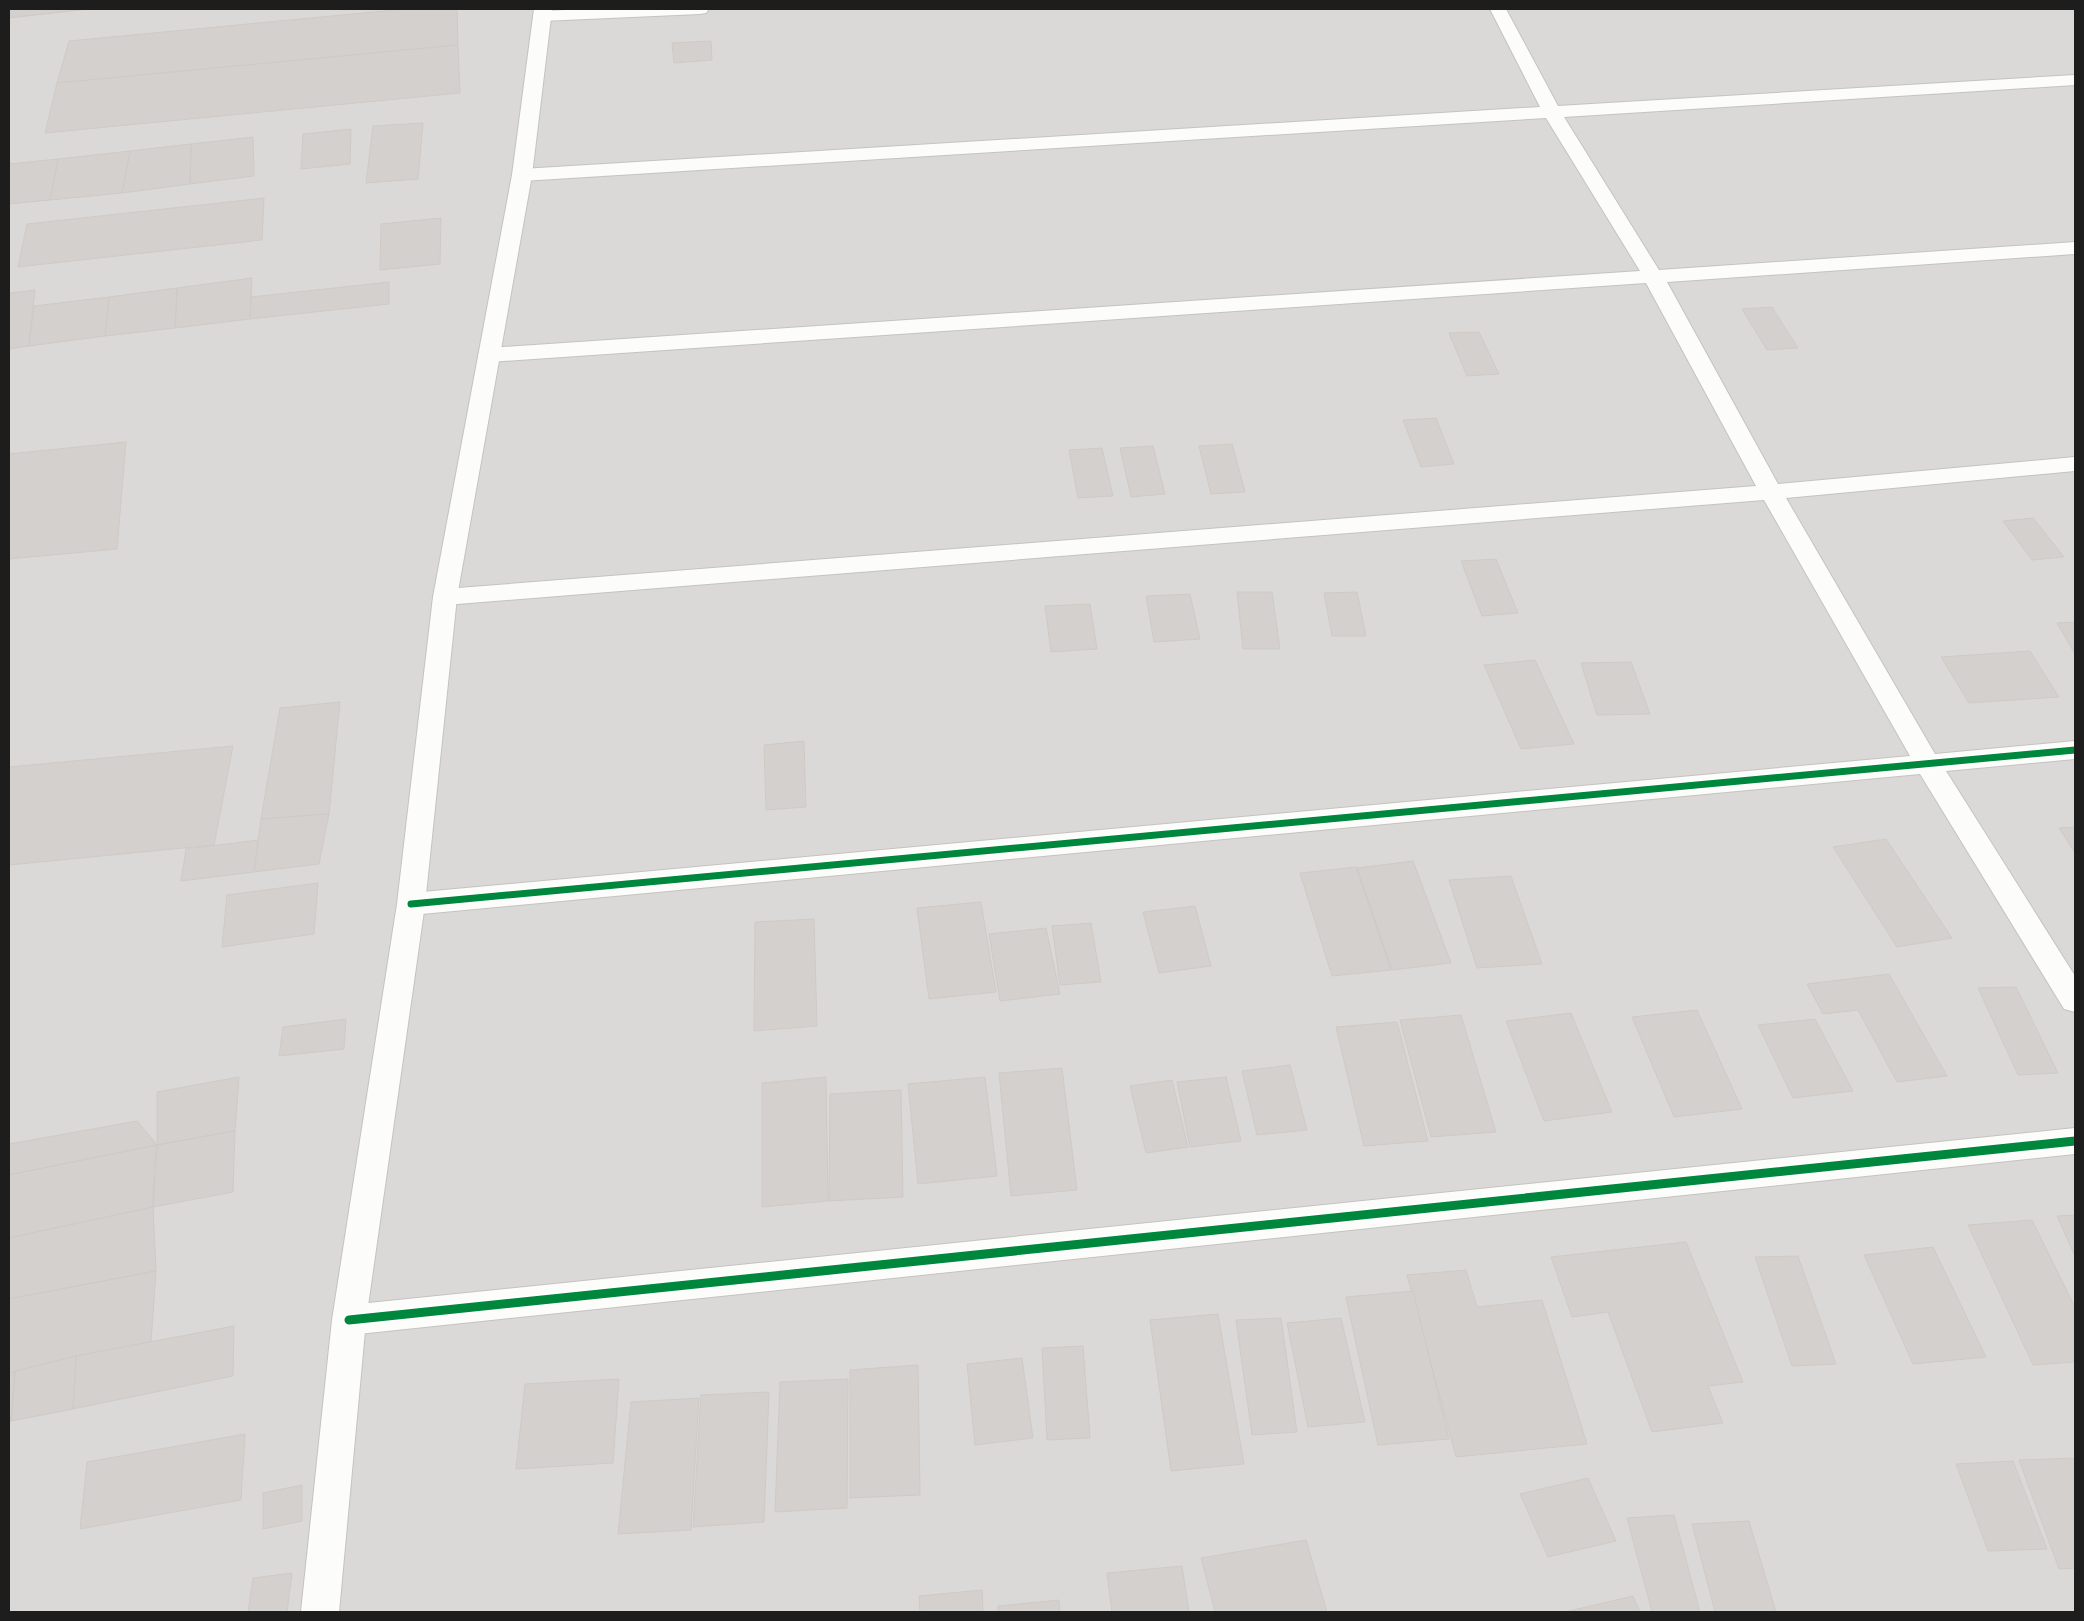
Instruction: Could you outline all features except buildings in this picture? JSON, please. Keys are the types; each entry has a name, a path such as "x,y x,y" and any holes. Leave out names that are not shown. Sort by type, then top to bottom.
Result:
{"street":[{"path":"320,1612 349,1320 410,904 445,597 522,175 543,12 700,9"},
{"path":"1498,9 1551,111 1653,276 1771,492 1928,764 2075,1001"},
{"path":"522,175 2075,80"},
{"path":"488,355 2075,248"},
{"path":"445,597 1771,492 2075,464"},
{"path":"410,904 2075,750"},
{"path":"349,1320 2075,1141"}],"shaded area":[{"path":"9,9 2075,9 2075,1612 9,1612"}],"cycle path":[{"path":"411,904 2075,750"},
{"path":"349,1320 2075,1141"}]}
